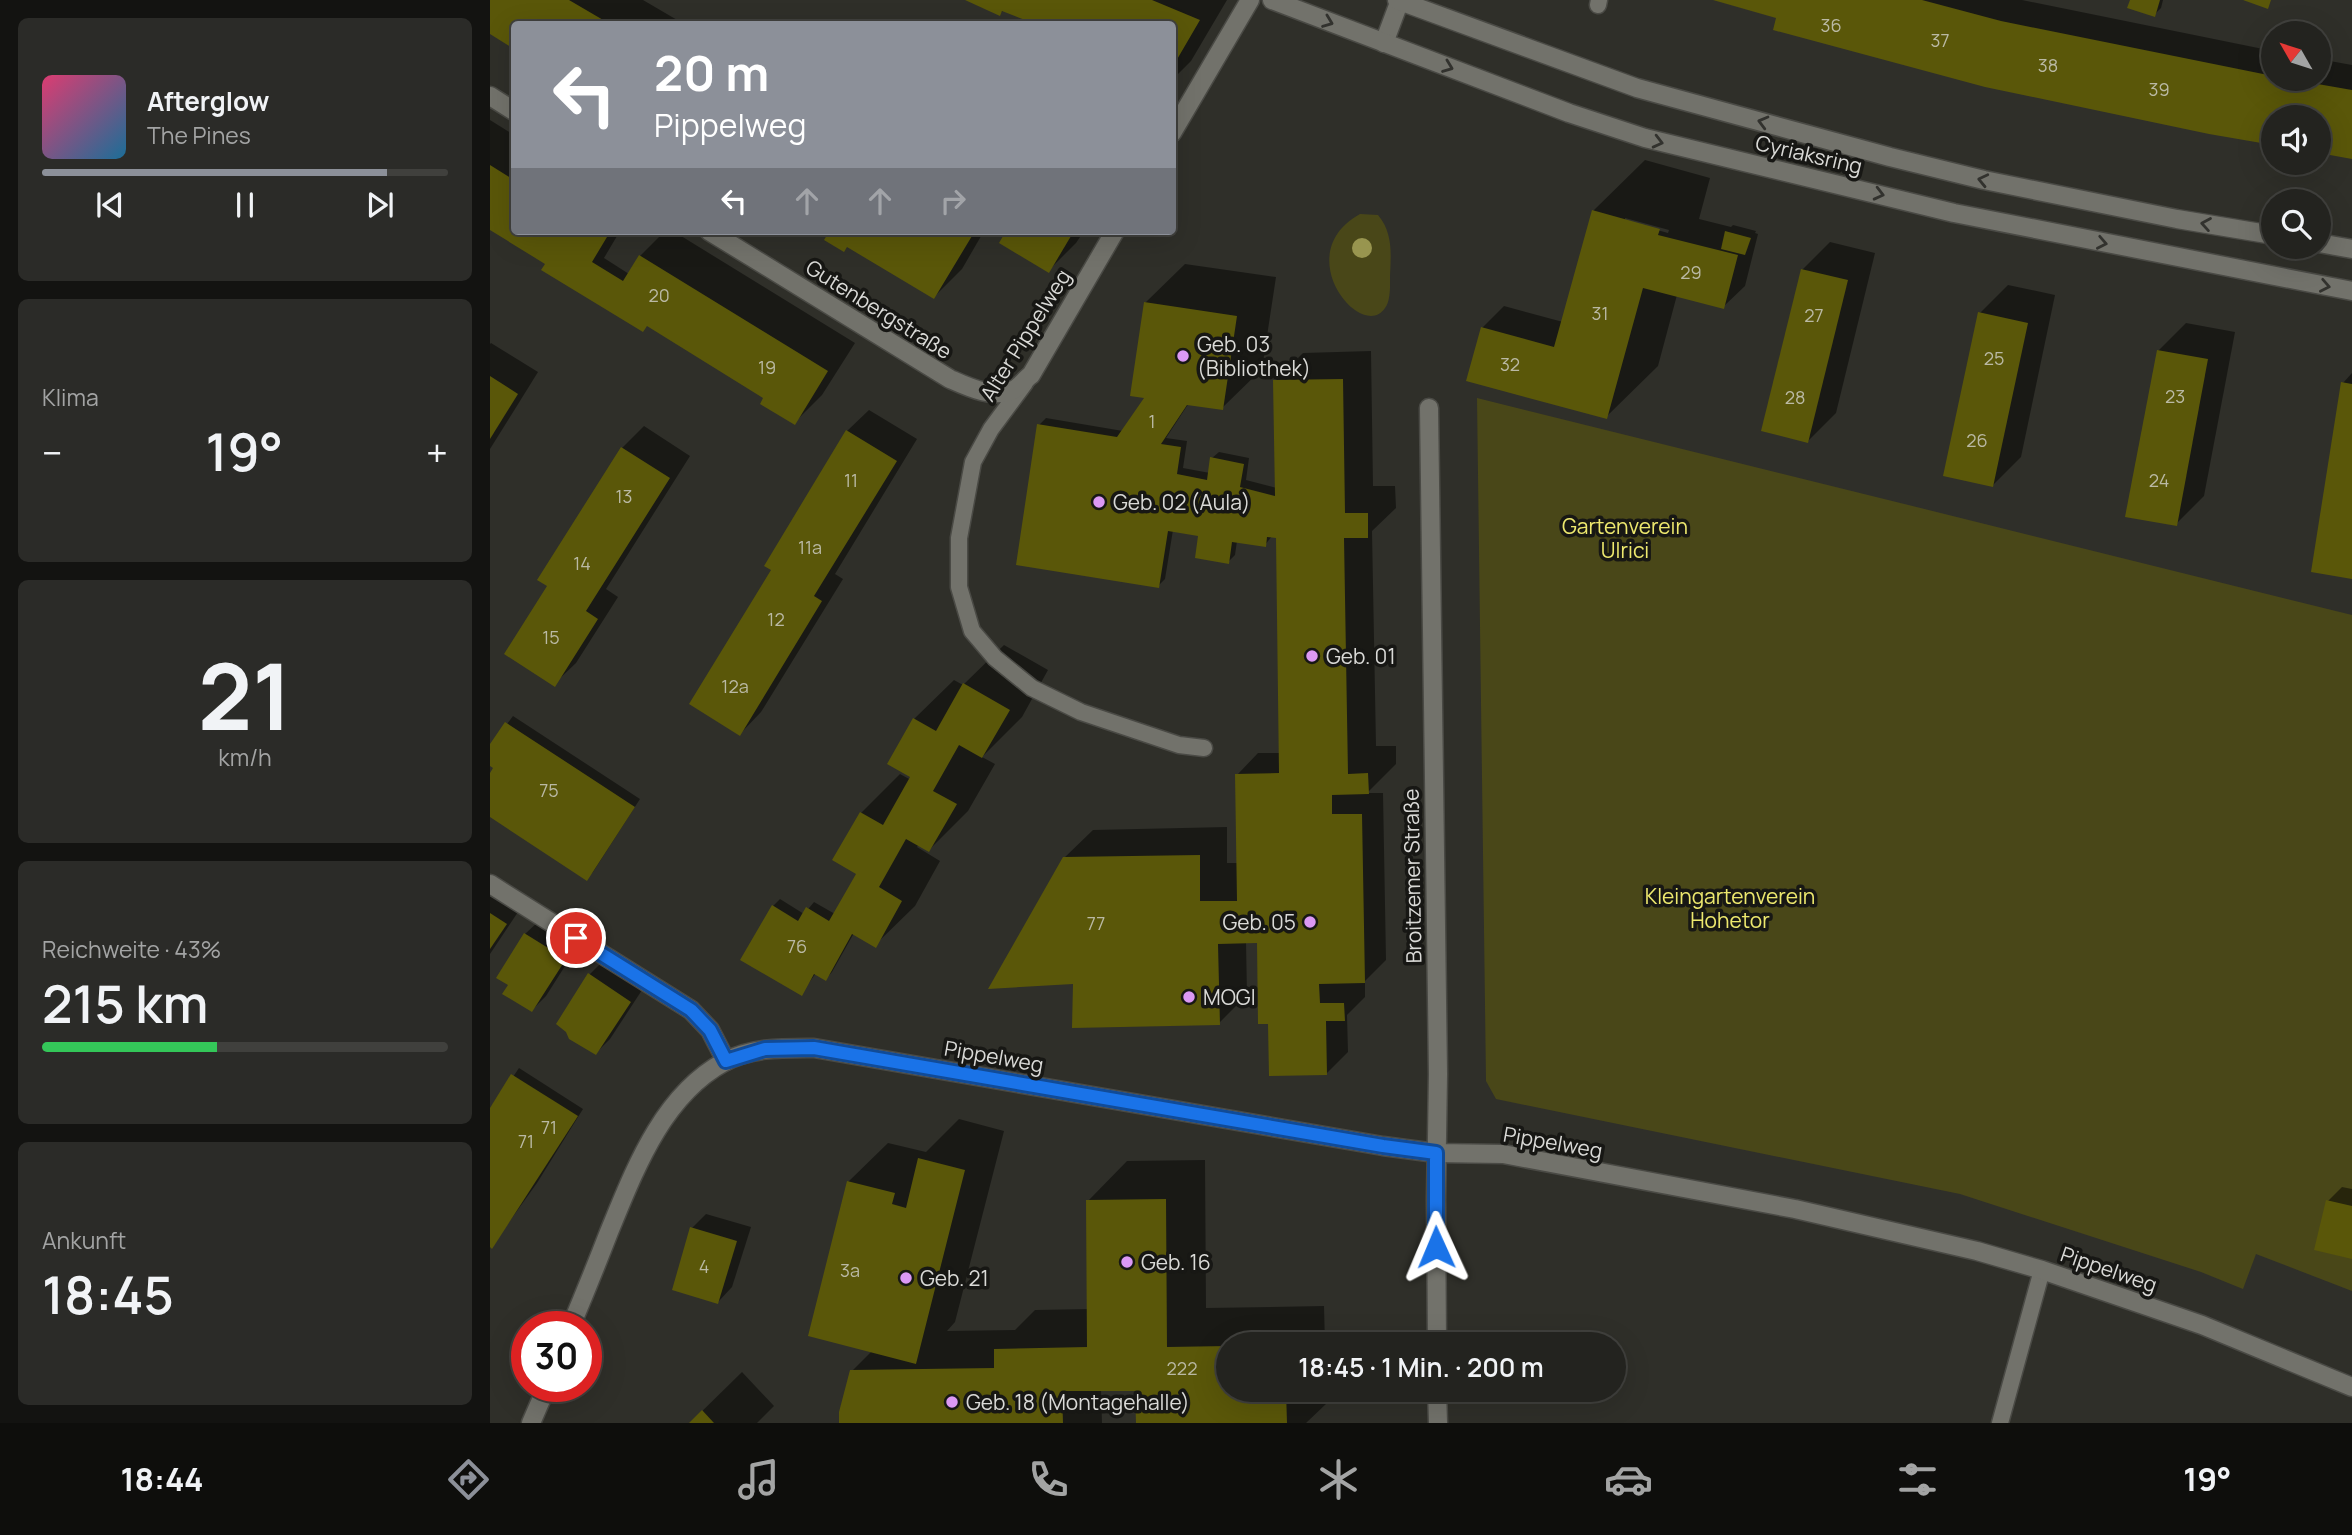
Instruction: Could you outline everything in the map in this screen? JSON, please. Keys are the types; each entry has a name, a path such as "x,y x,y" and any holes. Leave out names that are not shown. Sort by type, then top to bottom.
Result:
{"street":[{"path":"1176,127 1250,0"},
{"name":"Cyriaksring","path":"1272,0 1586,119 1685,149 1954,213 2352,291"},
{"path":"1384,43 1399,0"},
{"name":"Cyriaksring","path":"1399,0 1620,83 1890,157 1984,180 2261,233"},
{"path":"490,96 511,109"},
{"name":"Gutenbergstraße","path":"715,235 950,380 993,393 1013,390 1031,375"},
{"name":"Alter Pippelweg","path":"1031,375 1113,235"},
{"path":"2331,245 2352,249"},
{"name":"Broitzemer Straße","path":"1429,408 1438,1074 1437,1332"},
{"path":"490,884 691,1010 710,1030 726,1061"},
{"name":"Pippelweg","path":"577,1311 634,1170 657,1130 696,1081 726,1061 765,1049 814,1048 1383,1146 1436,1153 1503,1154 1795,1209 1977,1251 2042,1270 2202,1325 2352,1387"},
{"path":"531,1423 540,1402"},
{"path":"1437,1402 1438,1423"}],"lane":[{"name":"Alter Pippelweg","path":"1031,375 991,429 973,462 959,538 958,587 972,631 995,658 1032,688 1081,712 1180,745 1204,748"},
{"path":"2000,1423 2042,1270"}],"green space":[{"path":"1360,214 1378,215 1390,244 1389,297 1385,308 1374,316 1361,314 1348,304 1337,289 1330,271 1330,250 1339,231"},
{"name":"Kleingartenverein Hohetor","path":"1477,398 2352,615 2352,1291 2256,1254 2243,1289 2201,1272 1960,1194 1496,1099 1486,1081"}],"building":[{"path":"490,0 569,0 605,21 511,21 511,47 490,34"},
{"path":"965,0 1152,0 1200,20 1176,61 1176,21 1027,21 1002,11 1000,16"},
{"path":"1713,0 1922,0 2001,21 2261,74 2261,91 2331,91 2331,86 2352,90 2352,159 2331,155 2331,105 2261,105 2261,143 1985,87 1773,30 1776,18"},
{"path":"2130,0 2160,0 2155,17 2127,8"},
{"path":"2243,0 2271,0 2268,9"},
{"path":"490,165 511,178 511,235 604,235 607,237 592,262 623,281 639,255 828,371 795,425 760,404 763,398 647,326 643,332 541,270 545,264 490,230"},
{"path":"1592,210 1660,229 1658,235 1738,255 1724,309 1643,288 1607,419 1466,381 1481,327 1554,347"},
{"path":"1725,231 1751,238 1745,255 1721,249"},
{"path":"827,235 973,235 934,299 847,247 844,252 824,240"},
{"path":"1004,235 1072,235 1049,273 999,243"},
{"path":"1801,269 1848,280 1808,443 1761,431"},
{"path":"1144,302 1237,316 1223,410 1187,405 1161,444 1181,447 1177,474 1207,480 1210,457 1244,464 1240,487 1275,496 1273,380 1343,379 1345,513 1368,513 1368,538 1344,538 1348,774 1368,773 1369,794 1332,795 1332,814 1362,814 1365,983 1319,984 1320,1003 1344,1003 1345,1021 1326,1021 1327,1075 1269,1076 1268,1024 1258,1024 1257,943 1218,944 1220,1025 1072,1028 1073,984 988,989 1063,857 1200,855 1200,901 1237,901 1235,774 1279,773 1276,538 1267,537 1266,547 1232,542 1229,564 1195,558 1198,536 1168,531 1159,588 1016,565 1037,424 1117,437 1144,398 1130,396"},
{"path":"1978,312 2028,323 1993,487 1943,476"},
{"path":"2157,350 2208,359 2177,526 2125,517"},
{"path":"490,376 518,394 490,439"},
{"path":"2341,382 2352,384 2352,579 2311,572"},
{"path":"846,430 897,461 814,596 822,601 740,736 689,704 771,570 764,566"},
{"path":"621,447 670,478 586,611 598,619 555,687 504,654 547,586 537,580"},
{"path":"963,683 1010,710 982,758 959,745 933,791 957,804 929,852 906,839 879,887 902,901 876,948 852,934 826,981 814,974 802,996 740,960 772,905 798,921 806,907 829,921 856,874 832,860 860,812 883,825 910,777 887,764 913,718 936,731"},
{"path":"505,722 635,807 587,881 490,817 490,773 493,768 490,766 490,744"},
{"path":"490,913 507,924 490,949"},
{"path":"524,933 566,959 532,1012 502,994 508,985 496,978"},
{"path":"588,973 631,1002 596,1055 569,1039 566,1032 556,1024"},
{"path":"511,1074 578,1116 492,1249 490,1108"},
{"path":"918,1158 965,1170 916,1364 808,1336 847,1181 895,1193 892,1204 906,1208"},
{"path":"1166,1199 1167,1347 1216,1346 1216,1402 1286,1402 1287,1423 1136,1423 1135,1391 1062,1391 1063,1423 839,1423 839,1412 850,1370 994,1368 994,1349 1087,1347 1086,1200"},
{"path":"2326,1200 2352,1206 2352,1259 2314,1250"},
{"path":"690,1227 737,1241 718,1304 672,1290"},
{"path":"702,1410 714,1423 689,1423"}],"place":[{"name":"Geb. 03 (Bibliothek)","path":"1183,356"},
{"name":"Geb. 02 (Aula)","path":"1099,502"},
{"name":"Geb. 01","path":"1312,656"},
{"name":"Geb. 05","path":"1310,922"},
{"name":"MOGI","path":"1189,997"},
{"name":"Geb. 16","path":"1127,1262"},
{"name":"Geb. 21","path":"906,1278"},
{"name":"Geb. 18 (Montagehalle)","path":"952,1402"}],"route":[{"path":"576,938 691,1010 710,1030 726,1061 765,1049 814,1048 1436,1153 1436,1247"}],"park label":[{"name":"Gartenverein Ulrici","path":"1625,538"}]}
